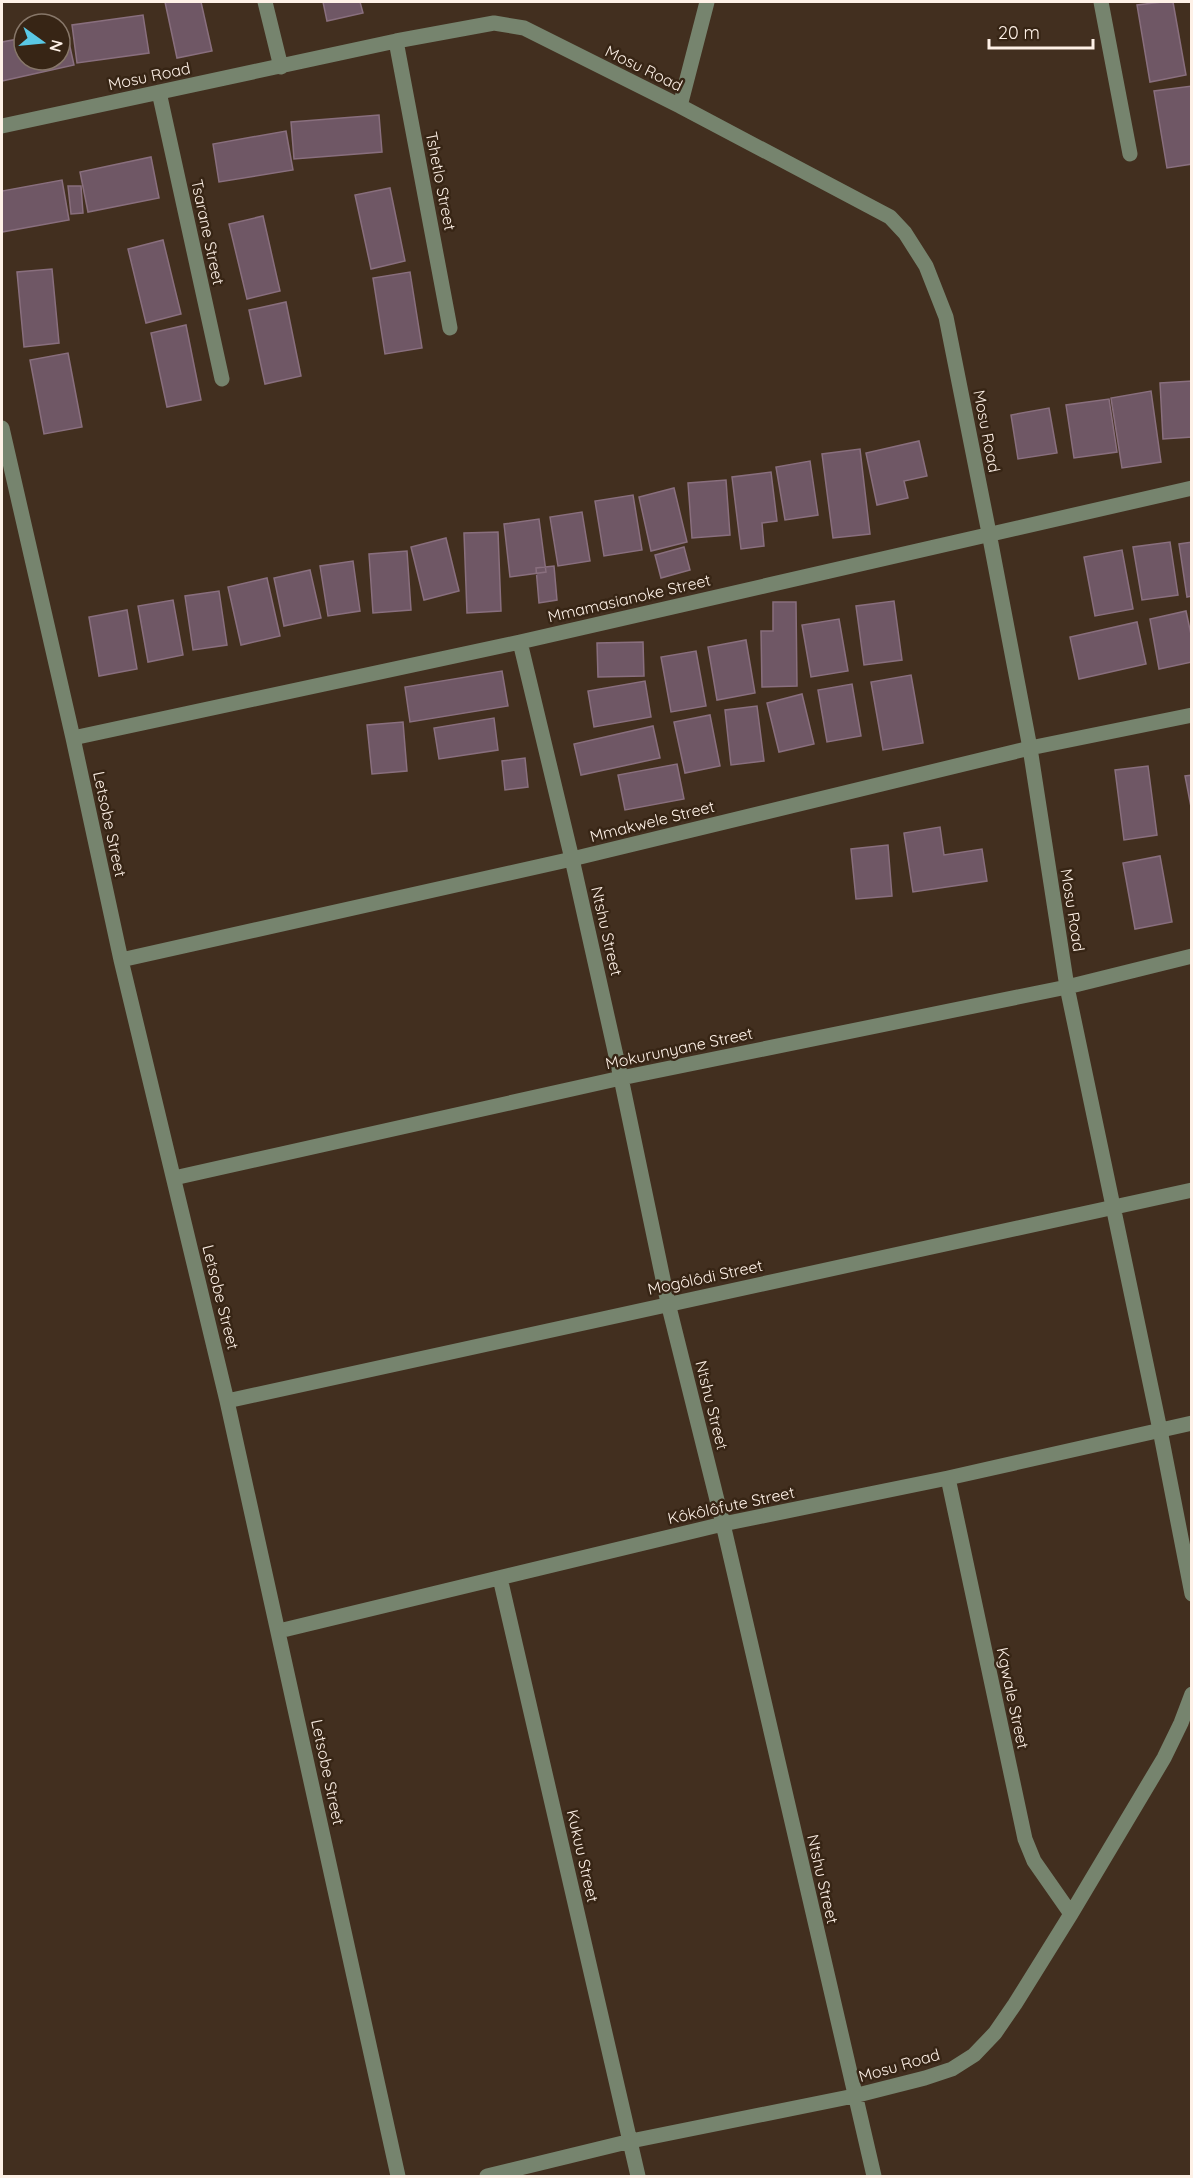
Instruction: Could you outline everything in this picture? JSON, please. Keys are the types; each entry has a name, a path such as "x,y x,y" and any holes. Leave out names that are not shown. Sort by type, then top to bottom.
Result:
{"street":[{"path":"265,2 281,67"},
{"path":"680,106 707,2"},
{"path":"1101,2 1130,154"},
{"name":"Mosu Road","path":"2,126 494,22 524,28 680,106 890,217 905,233 926,266 946,317 1030,748 1067,987 1160,1430 1191,1594"},
{"name":"Tshetlo Street","path":"396,41 450,328"},
{"name":"Tsarane Street","path":"159,92 222,379"},
{"name":"Letsobe Street","path":"2,428 121,960 227,1401 398,2176"},
{"name":"Mmamasianoke Street","path":"73,738 520,642 1191,488"},
{"name":"Ntshu Street","path":"520,642 572,859 668,1303 723,1524 874,2176"},
{"name":"Mmakwele Street","path":"121,960 572,859 1030,748 1191,716"},
{"name":"Mokurunyane Street","path":"174,1178 621,1078 1067,987 1191,956"},
{"name":"Mogôlôdi Street","path":"227,1401 1191,1190"},
{"name":"Kôkôlôfute Street","path":"279,1631 723,1524 948,1478 1191,1422"},
{"name":"Kgwale Street","path":"948,1478 1025,1839 1034,1861 1071,1914"},
{"name":"Kukuu Street","path":"500,1578 638,2176"},
{"name":"Mosu Road","path":"487,2176 631,2141 854,2096 952,2069 974,2055 995,2033 1015,2004 1071,1914 1164,1758 1181,1724 1191,1694"}],"building":[{"path":"165,2 201,2 212,51 177,58"},
{"path":"323,2 360,2 363,13 327,21"},
{"path":"1173,2 1186,75 1150,82 1137,5"},
{"path":"143,15 149,53 77,63 72,25"},
{"path":"12,40 12,72 42,72 2,81 2,42"},
{"path":"1192,86 1192,164 1167,168 1154,91"},
{"path":"379,115 382,152 294,159 291,122"},
{"path":"286,131 293,170 219,182 213,144"},
{"path":"151,157 159,198 88,212 80,172"},
{"path":"62,180 69,220 2,232 2,191"},
{"path":"68,186 81,186 83,213 71,214"},
{"path":"390,188 405,261 371,269 355,195"},
{"path":"263,216 280,291 247,299 229,224"},
{"path":"163,240 181,314 146,323 128,249"},
{"path":"52,269 59,343 24,347 17,272"},
{"path":"410,272 422,348 385,354 373,278"},
{"path":"286,302 301,376 265,384 249,310"},
{"path":"186,325 201,400 167,407 151,333"},
{"path":"68,353 82,427 44,434 30,360"},
{"path":"1192,381 1192,437 1163,439 1160,383"},
{"path":"1151,391 1161,462 1122,468 1111,398"},
{"path":"1109,399 1117,452 1074,458 1066,405"},
{"path":"1049,408 1057,453 1018,459 1011,415"},
{"path":"919,441 927,476 904,481 908,498 877,505 866,453"},
{"path":"860,449 870,534 833,538 822,454"},
{"path":"810,461 818,515 785,520 776,467"},
{"path":"771,472 777,521 762,523 764,546 741,549 732,477"},
{"path":"726,480 730,535 692,538 688,483"},
{"path":"674,488 687,542 651,551 639,497"},
{"path":"633,495 642,550 604,556 595,501"},
{"path":"582,512 590,561 558,566 550,517"},
{"path":"539,519 546,572 510,577 504,524"},
{"path":"498,532 501,611 467,613 464,533"},
{"path":"446,538 459,591 424,600 411,547"},
{"path":"1170,542 1178,595 1142,600 1133,547"},
{"path":"1192,542 1192,596 1187,597 1179,544"},
{"path":"684,547 690,570 661,578 655,555"},
{"path":"1122,550 1133,609 1095,616 1084,557"},
{"path":"407,551 411,610 373,613 369,554"},
{"path":"353,561 360,611 328,616 320,566"},
{"path":"554,566 557,600 539,603 536,568"},
{"path":"310,570 321,618 284,626 274,578"},
{"path":"267,578 280,636 241,645 228,587"},
{"path":"219,591 227,645 193,650 185,596"},
{"path":"173,600 183,655 148,662 138,606"},
{"path":"894,601 902,660 864,665 856,606"},
{"path":"773,602 796,602 797,686 762,687 761,631 773,631"},
{"path":"127,610 137,669 99,676 89,617"},
{"path":"1186,611 1192,639 1192,662 1159,669 1150,619"},
{"path":"839,619 848,671 811,677 802,625"},
{"path":"1137,622 1146,664 1079,679 1070,637"},
{"path":"746,640 755,693 717,700 708,647"},
{"path":"643,642 644,676 598,677 597,643"},
{"path":"696,651 706,706 671,712 661,657"},
{"path":"502,671 508,706 410,722 405,687"},
{"path":"911,675 923,743 883,750 871,682"},
{"path":"645,681 651,717 594,727 588,691"},
{"path":"852,684 861,736 827,742 818,690"},
{"path":"802,694 814,744 779,752 767,703"},
{"path":"757,706 764,761 731,765 725,710"},
{"path":"710,715 720,766 685,773 674,722"},
{"path":"494,718 498,750 439,759 434,728"},
{"path":"403,722 407,771 372,774 367,725"},
{"path":"653,726 660,758 581,775 574,744"},
{"path":"525,758 528,787 505,790 502,761"},
{"path":"677,764 684,799 625,810 618,775"},
{"path":"1148,766 1157,835 1124,840 1115,770"},
{"path":"1192,775 1192,812 1185,776"},
{"path":"940,827 944,855 982,849 987,881 913,892 904,833"},
{"path":"888,845 892,896 856,899 851,849"},
{"path":"1160,856 1172,922 1135,929 1123,863"}]}
